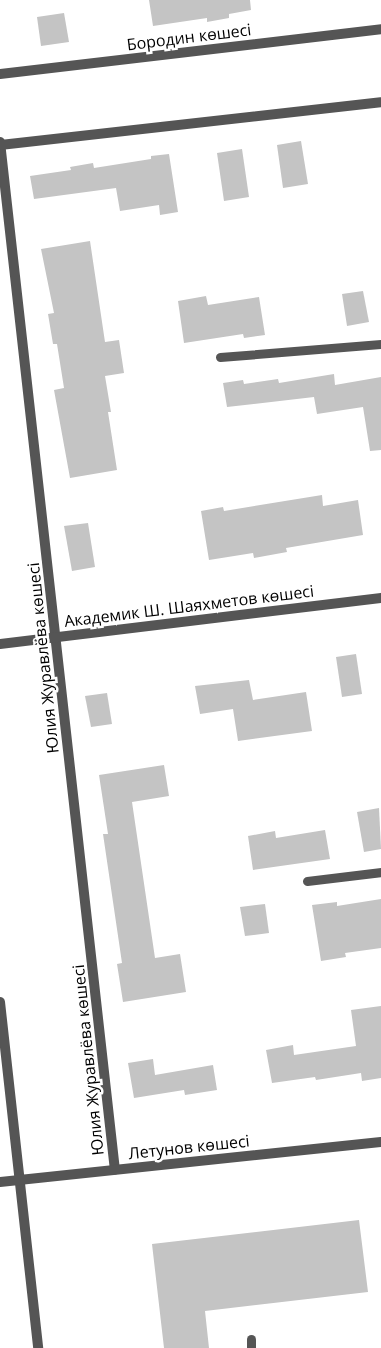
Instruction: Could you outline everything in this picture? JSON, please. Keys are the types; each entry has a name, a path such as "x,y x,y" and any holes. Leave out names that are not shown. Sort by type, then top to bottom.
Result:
{"street":[{"name":"Бородин көшесі","path":"0,74 381,29"},
{"path":"0,144 381,102"},
{"name":"Юлия Журавлёва көшесі","path":"0,144 115,1170"},
{"name":"Академик Ш. Шаяхметов көшесі","path":"0,644 381,598"},
{"path":"0,1002 38,1348"},
{"name":"Летунов көшесі","path":"0,1182 381,1142"}],"lane":[{"path":"220,357 381,344"},
{"path":"307,881 381,872"}],"building":[{"path":"149,0 250,0 251,10 229,14 229,18 207,22 207,18 153,26"},
{"path":"64,13 69,42 41,46 37,17"},
{"path":"301,141 308,184 283,188 277,145"},
{"path":"242,149 249,197 224,201 217,153"},
{"path":"169,154 178,212 160,215 159,205 120,211 116,188 34,199 30,176 71,170 70,167 93,163 94,168 151,159 151,156"},
{"path":"90,241 105,342 119,340 124,373 105,376 111,412 108,412 117,470 70,478 54,390 64,388 57,344 53,344 48,314 54,313 41,249"},
{"path":"363,291 369,322 347,326 342,294"},
{"path":"206,296 208,305 259,297 265,335 244,338 243,334 184,343 178,301"},
{"path":"334,374 335,385 381,377 381,450 370,451 363,407 317,414 314,397 227,407 223,383 243,380 244,384 278,379 279,383"},
{"path":"322,495 323,506 358,500 363,535 286,548 287,552 254,558 253,553 209,560 201,511 223,507 224,511"},
{"path":"88,523 95,567 72,571 64,526"},
{"path":"356,654 362,694 342,697 336,657"},
{"path":"249,680 253,700 306,692 312,731 238,741 233,709 200,714 195,686"},
{"path":"107,693 112,724 91,727 85,696"},
{"path":"164,765 169,796 132,802 155,958 180,954 186,992 123,1002 117,964 122,963 103,834 108,834 99,775"},
{"path":"379,808 381,849 364,852 357,812"},
{"path":"325,830 330,859 253,870 248,836 275,831 276,838"},
{"path":"381,899 381,948 345,953 346,957 321,961 312,905 337,902 337,906"},
{"path":"265,904 269,933 245,936 240,907"},
{"path":"381,1006 381,1078 362,1081 361,1073 316,1080 315,1077 272,1083 266,1050 293,1045 294,1055 356,1046 351,1010"},
{"path":"153,1059 155,1075 213,1065 217,1090 185,1095 184,1090 134,1098 128,1063"},
{"path":"359,1220 368,1292 205,1311 209,1348 164,1348 152,1244"}]}
